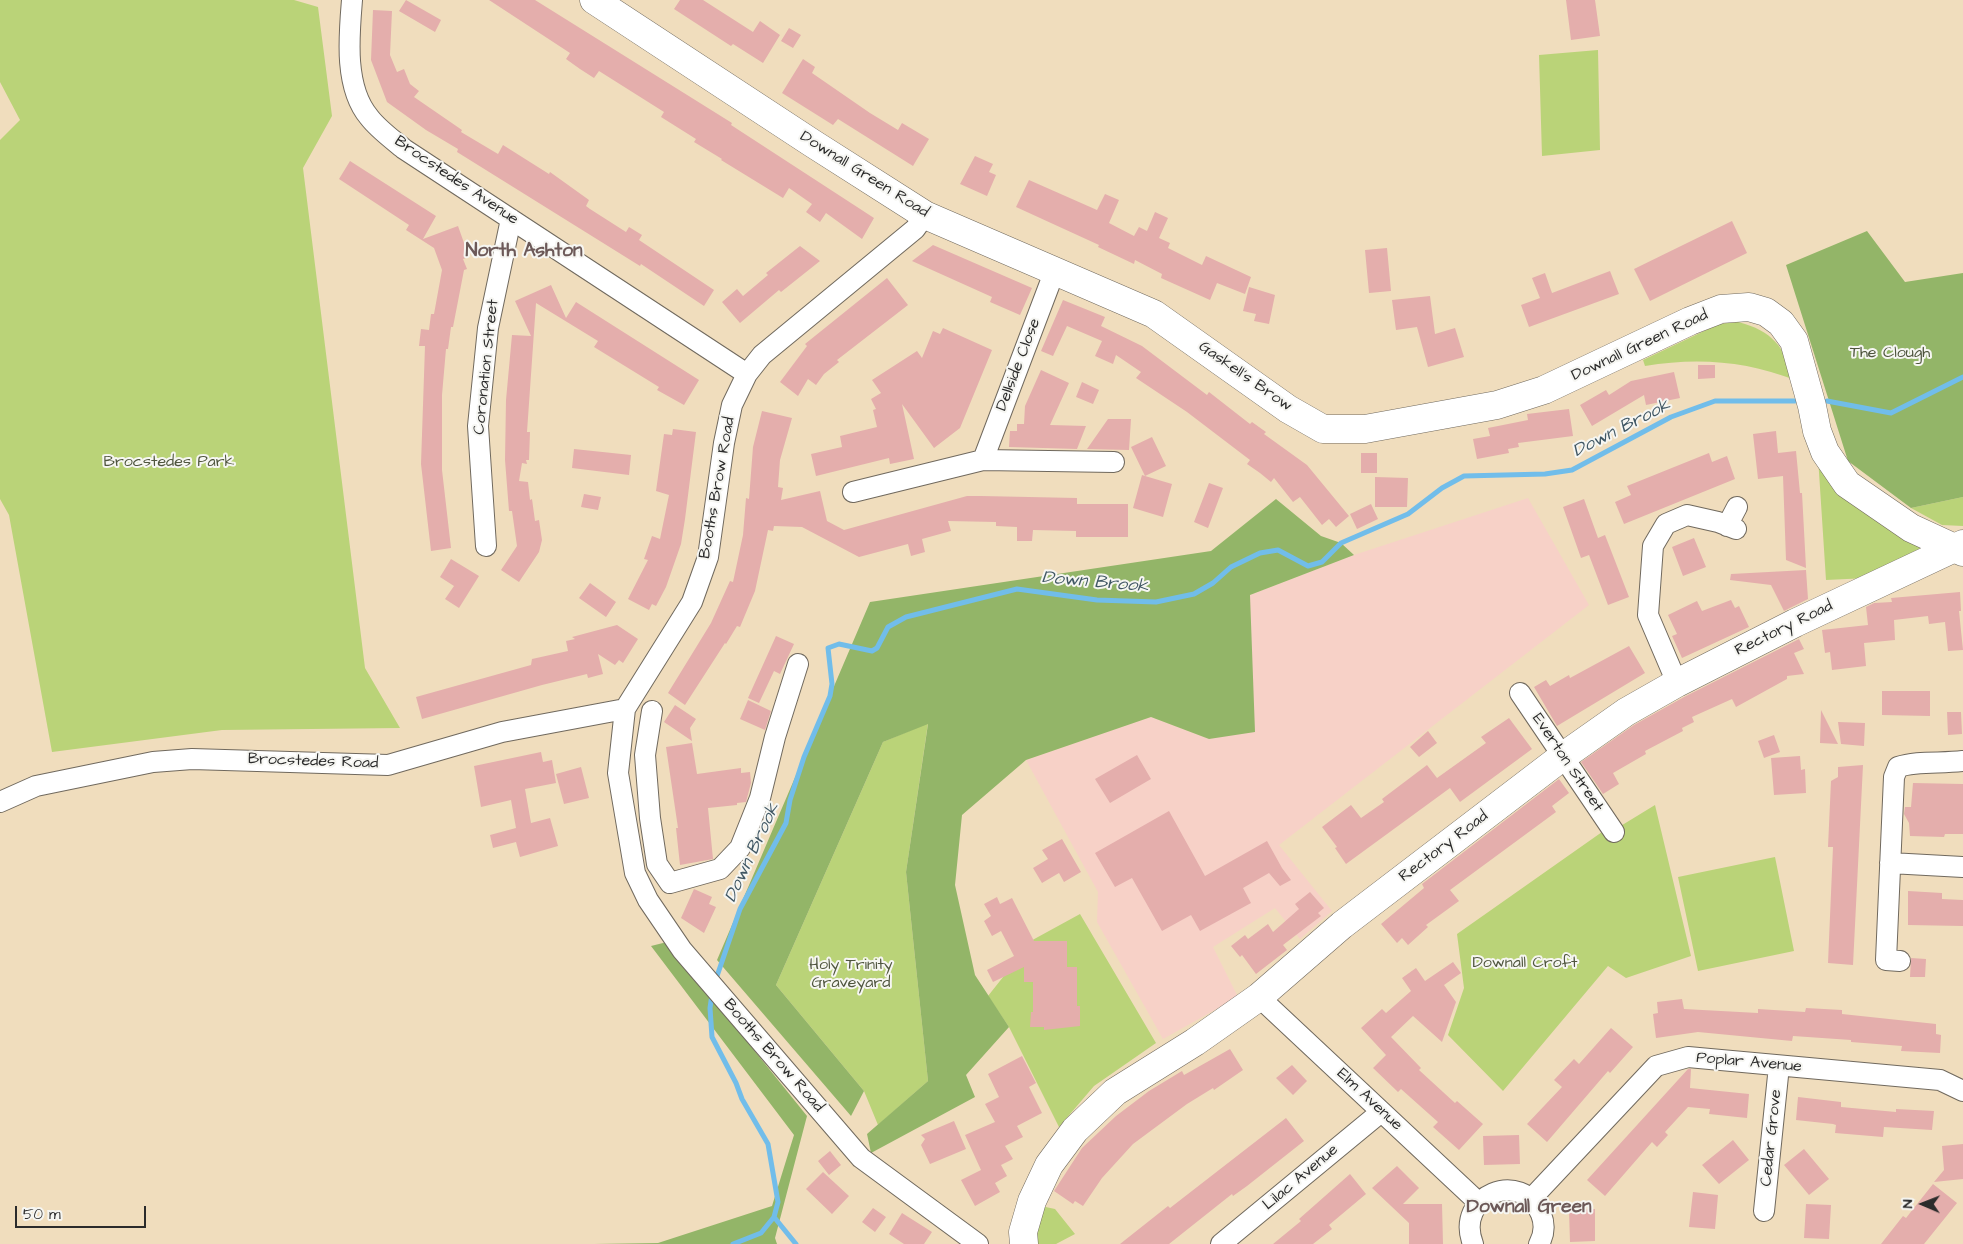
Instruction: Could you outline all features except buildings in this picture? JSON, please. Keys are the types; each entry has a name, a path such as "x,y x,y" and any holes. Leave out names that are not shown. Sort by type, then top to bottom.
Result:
{"main road":[{"name":"Downall Green Road","path":"594,0 804,138 925,214 1154,314"},
{"name":"Downall Green Road","path":"1340,431 1431,418 1497,405 1544,390 1690,321 1721,309 1749,307 1766,312 1781,323 1794,341 1812,406 1816,431 1825,452 1847,484 1911,528 1960,548"},
{"name":"Gaskell's Brow","path":"1154,314 1288,409 1323,429 1340,431"},
{"name":"Rectory Road","path":"1024,1244 1023,1232 1032,1201 1049,1165 1075,1130 1115,1092 1196,1042 1259,997 1342,925 1562,757 1626,712 1677,683 1795,623 1960,548"}],"street":[{"name":"Brocstedes Avenue","path":"352,0 349,33 354,87 368,117 404,148 747,374"},
{"name":"Booths Brow Road","path":"925,214 915,229 762,355 747,374 732,405 724,443 708,557 692,602 625,708 618,773 635,873 648,900 682,950 861,1158 978,1244"},
{"name":"Coronation Street","path":"486,546 478,426 488,328 511,219"},
{"name":"Dellside Close","path":"983,460 1055,270"},
{"path":"853,492 983,460 1114,462"},
{"path":"1677,683 1648,615 1653,546 1666,524 1687,515 1731,527 1737,507"},
{"path":"652,711 645,755 650,818 657,864 670,883 720,869 740,848 760,798 775,737 798,664"},
{"name":"Everton Street","path":"1520,692 1614,832"},
{"name":"Brocstedes Road","path":"0,802 36,786 153,762 192,759 388,764 502,732 625,708"},
{"path":"1900,961 1886,960 1894,777 1898,767 1908,763 1955,762"},
{"path":"625,823 650,818"},
{"path":"1890,863 1963,867"},
{"name":"Elm Avenue","path":"1259,997 1478,1202"},
{"name":"Poplar Avenue","path":"1531,1199 1656,1066 1688,1057 1940,1080 1963,1091"},
{"name":"Cedar Grove","path":"1764,1211 1779,1066"},
{"name":"Lilac Avenue","path":"1220,1244 1381,1112"},
{"path":"1473,1244 1469,1224 1472,1212 1478,1202 1488,1195 1510,1190 1521,1193 1531,1199 1538,1208 1543,1219 1544,1230 1540,1244"}],"shaded area":[{"path":"1528,498 1589,605 1279,845 1332,911 1300,939 1275,908 1213,947 1238,997 1163,1039 1097,922 1098,892 1026,760 1151,717 1209,739 1250,595 1354,555"}],"green space":[{"name":"Brocstedes Park","path":"0,0 294,0 318,7 332,116 303,168 365,668 400,728 222,730 52,752 9,515 0,499 0,140 20,120 0,82"},
{"path":"1598,50 1600,150 1542,156 1539,55"},
{"name":"The Clough","path":"1867,231 1905,282 1963,273 1963,497 1911,508 1848,461 1786,265"},
{"path":"1738,322 1760,330 1776,342 1791,368 1795,380 1740,365 1703,361 1645,366 1643,360 1719,324"},
{"path":"1818,457 1931,549 1868,578 1826,580"},
{"path":"1963,497 1963,526 1942,525 1911,508"},
{"path":"1276,499 1321,536 1341,543 1354,555 1250,595 1255,732 1209,739 1151,717 1026,760 962,815 955,885 975,975 1009,1027 966,1075 975,1097 871,1153 867,1134 928,1081 906,872 928,724 883,742 776,985 864,1091 851,1116 717,960 870,602 1211,551"},
{"name":"Holy Trinity Graveyard","path":"928,723 906,872 928,1081 878,1125 864,1091 776,985 883,742"},
{"name":"Downall Croft","path":"1655,805 1691,956 1626,978 1608,966 1503,1091 1448,1035 1464,988 1457,934 1602,832 1619,827"},
{"path":"1775,857 1794,951 1698,971 1678,877"},
{"path":"1080,914 1156,1043 1094,1086 1059,1127 1009,1027 988,996 1015,962 1027,943"},
{"path":"667,942 807,1116 775,1238 777,1244 594,1244 658,1243 772,1206 794,1135 651,946"},
{"path":"1041,1206 1055,1209 1075,1234 1056,1244 1038,1244 1036,1234"}],"waterway":[{"name":"Down Brook","path":"1827,401 1891,413 1963,377"},
{"name":"Down Brook","path":"716,979 740,909 786,823 790,800 804,757 830,696 832,684 828,648 839,644 872,651 877,648 888,627 906,617 1017,589 1097,600 1156,602 1194,594 1213,583 1231,567 1260,553 1278,550 1308,566 1322,562 1341,543 1408,514 1442,488 1464,476 1545,474 1572,470 1671,417 1715,401 1795,401"},
{"name":"Down Brook","path":"712,994 710,1008 712,1037 736,1083 742,1099 768,1144 778,1202 774,1217 796,1244"},
{"path":"733,1244 761,1233 774,1217"}],"district":[{"name":"North Ashton","path":"524,252"},
{"name":"Downall Green","path":"1529,1208"}]}
